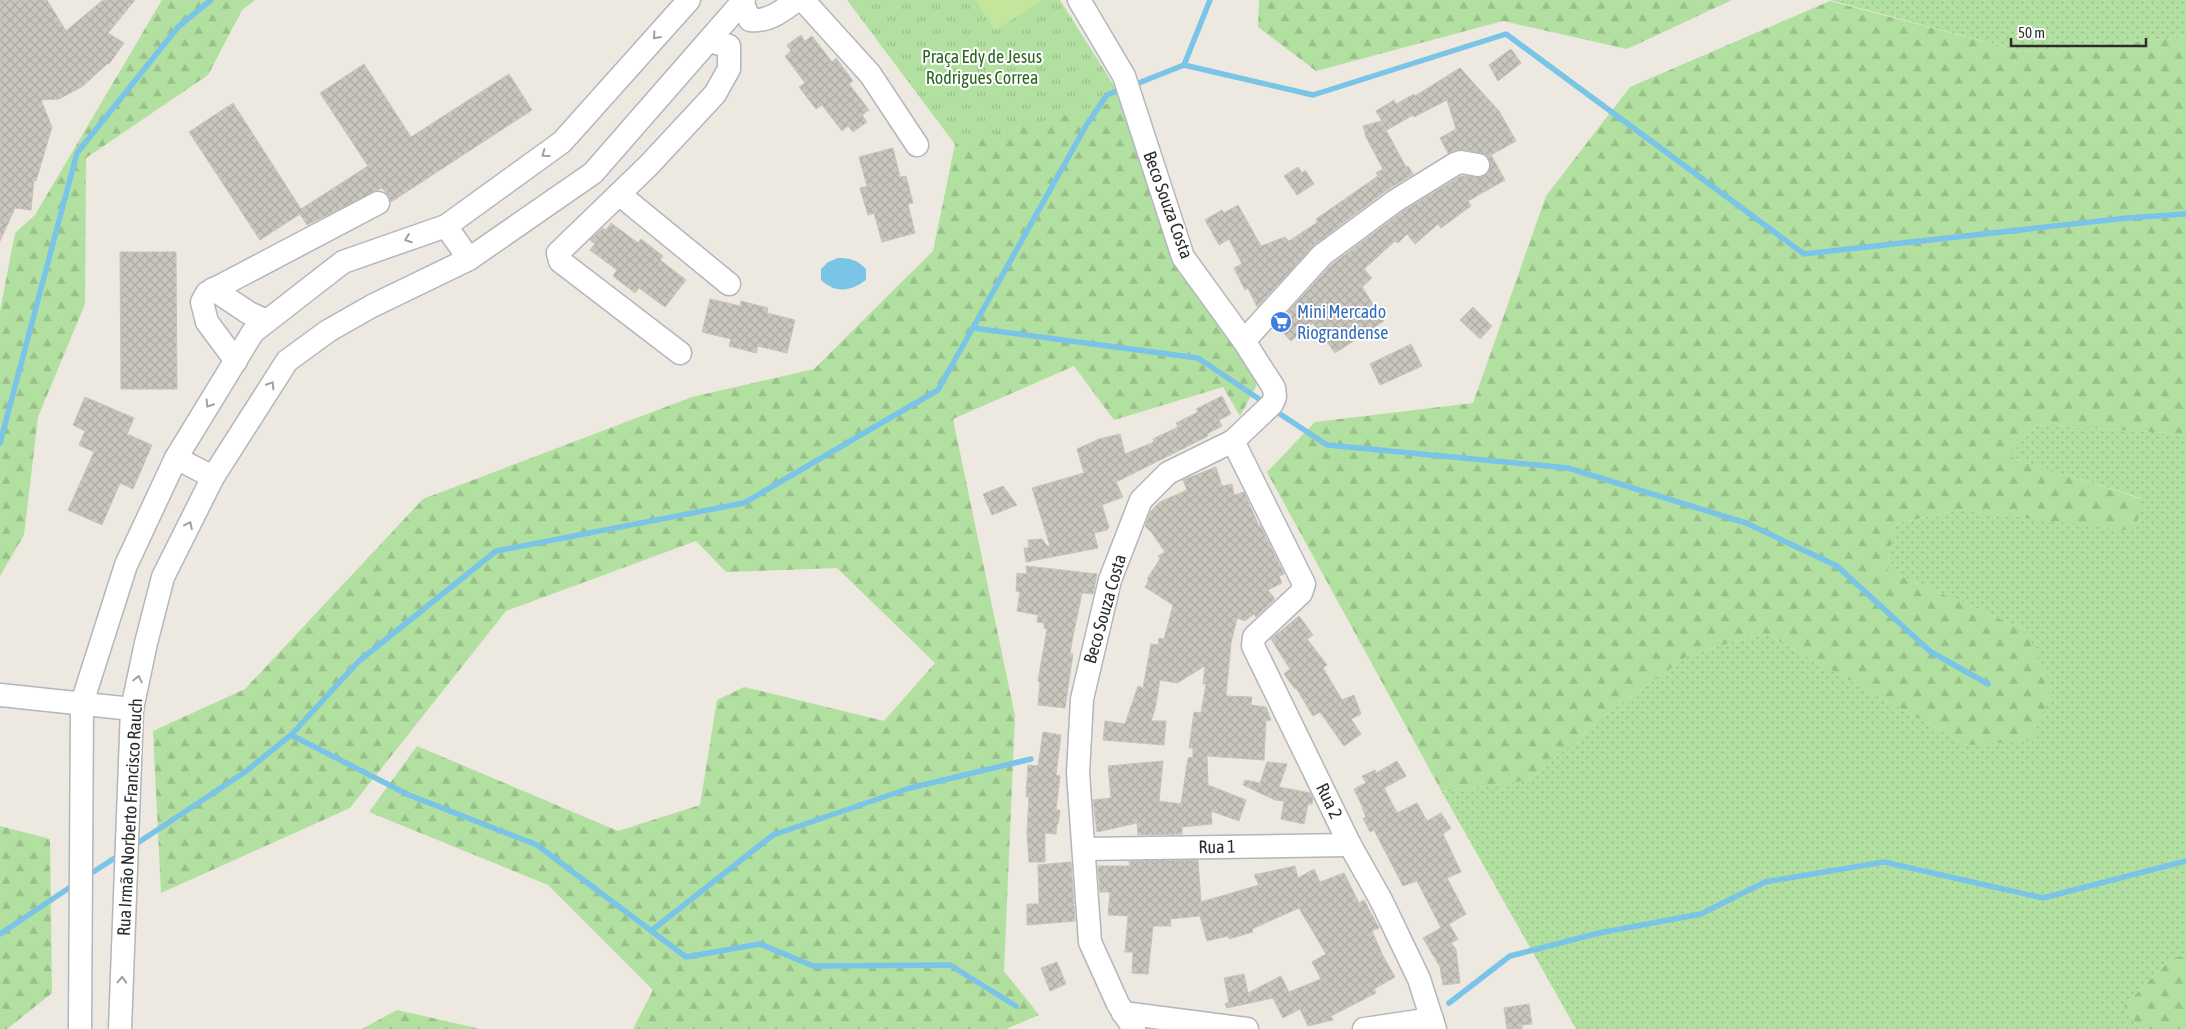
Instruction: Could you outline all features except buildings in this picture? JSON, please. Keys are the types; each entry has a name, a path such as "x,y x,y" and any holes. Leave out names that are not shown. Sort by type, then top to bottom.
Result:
{"street":[{"path":"80,1029 82,703 126,565 176,458 253,332 343,262 446,226 562,142 689,0"},
{"path":"745,7 766,19 779,13 796,0"},
{"path":"803,0 870,74 917,145"},
{"name":"Beco Souza Costa","path":"1080,0 1124,76 1183,257 1244,341 1274,388 1275,397 1272,404 1233,441 1168,472 1141,500 1110,580 1082,699 1078,773 1090,942 1129,1021"},
{"name":"Rua Irmão Norberto Francisco Rauch","path":"120,1029 132,709 146,643 164,577 213,477 287,361 328,331 372,306 469,260 593,173 719,43 745,7"},
{"path":"680,353 557,256 715,94 730,69 719,43"},
{"path":"1244,341 1322,255 1395,201 1455,164 1461,162 1478,165"},
{"path":"619,194 729,284"},
{"path":"236,361 207,322 202,308 204,297 214,289 378,203"},
{"path":"446,226 469,260"},
{"path":"214,289 249,313 267,321"},
{"name":"Rua 2","path":"1233,441 1304,580 1304,587 1301,593 1260,631 1252,643 1350,845 1381,900 1419,979 1436,1026"},
{"path":"176,458 213,477"},
{"path":"0,695 132,709"},
{"name":"Rua 1","path":"1084,849 1350,845"},
{"path":"1129,1021 1247,1029"},
{"path":"1364,1029 1436,1026"}],"green space":[{"path":"162,0 255,0 242,10 208,75 86,158 85,304 38,417 24,535 0,576 0,311 15,233 35,215"},
{"name":"Praça Edy de Jesus Rodrigues Correa","path":"847,0 1060,0 1123,100 955,144"},
{"path":"976,0 1043,0 995,30"},
{"path":"1259,0 1732,0 1627,49 1503,21 1316,71 1258,27"},
{"path":"1830,0 2186,0 2186,37 2023,52"},
{"path":"1830,1 2023,52 2186,37 2186,434 2035,425 2010,457 2142,499 2135,531 1959,510 1894,524 1887,570 2026,630 2053,690 2030,741 1967,745 1764,633 1689,655 1606,714 1529,780 1442,792 1267,472 1315,422 1473,403 1546,196 1630,87"},
{"path":"858,14 1123,100 1179,273 1238,341 1257,385 1240,416 1223,387 1114,420 1074,366 953,419 1015,716 1004,971 1039,1015 1006,1029 633,1029 653,990 548,885 369,812 417,746 618,831 700,805 717,700 744,687 884,721 935,663 837,568 726,572 696,541 506,611 350,808 161,893 153,731 245,689 423,499 692,397 814,369 933,251 955,144"},
{"path":"2035,425 2186,434 2186,956 2173,957 2124,1006 2140,1029 1576,1029 1442,792 1529,780 1606,714 1689,655 1764,633 1967,745 2026,630 1887,570 1894,524 1959,510 2135,530 2141,498 2009,457"},
{"path":"0,826 50,839 52,993 7,1029 0,1029"},
{"path":"2186,956 2186,1029 2140,1029 2124,1006 2173,957"},
{"path":"397,1010 481,1029 362,1029"}],"water":[{"path":"838,258 850,259 860,263 866,269 866,280 849,289 838,289 821,280 821,269 828,262"}],"waterway":[{"path":"0,443 77,153 178,27 211,0"},
{"path":"1184,65 1210,0"},
{"path":"1131,86 1184,65 1313,95 1506,34 1804,254 2127,218 2186,214"},
{"path":"133,846 245,772 291,735 359,661 496,551 744,503 938,390 1087,124 1107,95 1122,89"},
{"path":"973,328 1198,358 1265,403"},
{"path":"1274,410 1327,445 1568,468 1746,523 1837,566 1931,652 1988,684"},
{"path":"291,735 409,795 537,845 686,957 760,944 813,966 950,965 1016,1006"},
{"path":"651,931 773,835 910,788 1031,759"},
{"path":"87,876 121,854"},
{"path":"1449,1003 1510,956 1599,933 1701,914 1765,882 1884,862 2043,898 2186,861"},
{"path":"0,934 75,884"}],"place":[{"name":"Mini Mercado Riograndense","path":"1281,322"}]}
